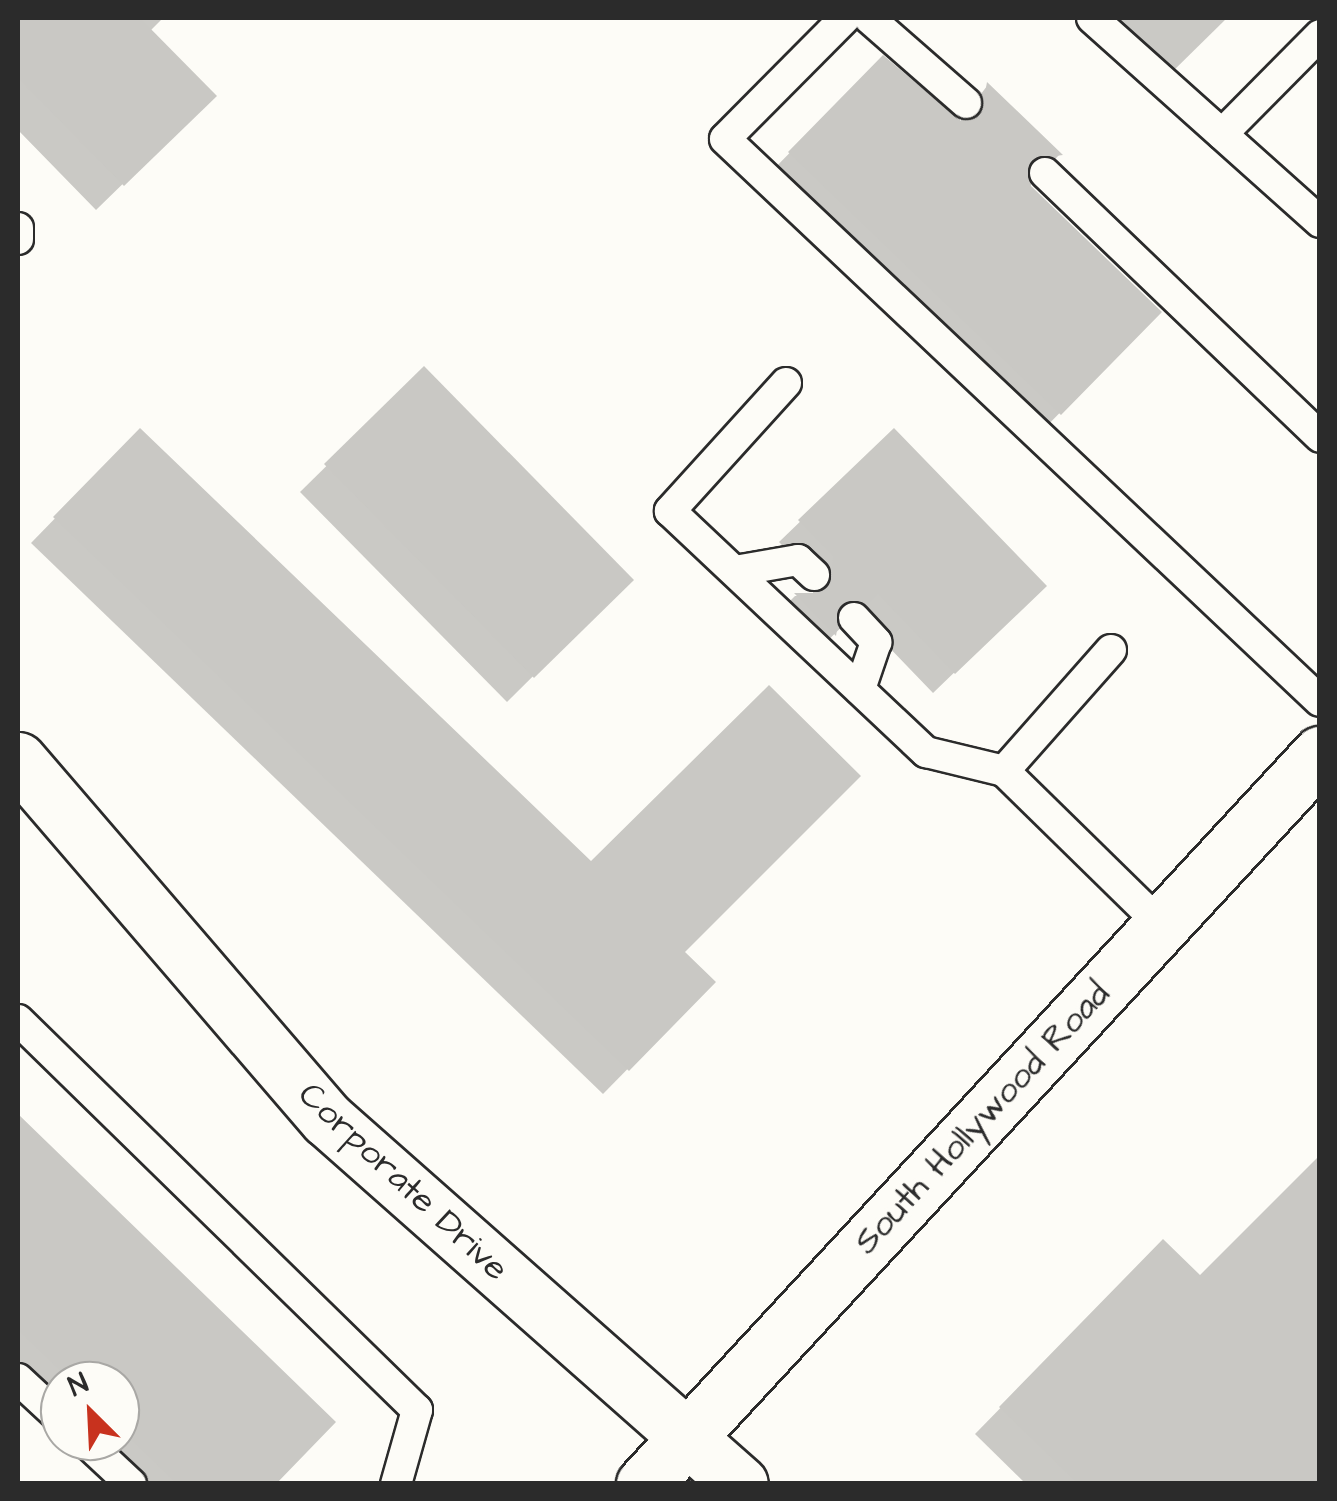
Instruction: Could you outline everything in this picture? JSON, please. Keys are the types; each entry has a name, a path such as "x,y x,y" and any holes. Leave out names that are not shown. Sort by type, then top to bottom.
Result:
{"street":[{"name":"South Hollywood Road","path":"644,1484 1320,754"},
{"name":"Corporate Drive","path":"18,760 327,1119 740,1484"}],"lane":[{"path":"845,18 725,139 1320,701"},
{"path":"869,18 966,104"},
{"path":"1092,18 1320,222"},
{"path":"1222,134 1320,35"},
{"path":"1045,173 1320,438"},
{"path":"18,228 18,238"},
{"path":"786,383 670,512 926,752 1004,771 1161,925"},
{"path":"734,572 798,560 814,575"},
{"path":"854,618 876,642 860,689"},
{"path":"1004,771 1111,650"},
{"path":"18,1020 418,1410 396,1484"},
{"path":"18,1379 40,1399"},
{"path":"106,1461 131,1484"}],"building":[{"path":"18,18 140,18 217,96 124,186 18,78"},
{"path":"883,55 961,121 981,115 987,82 1063,155 1032,159 1031,186 1162,312 1061,415 788,152"},
{"path":"424,366 634,580 534,678 324,464"},
{"path":"140,428 591,861 769,685 861,776 685,952 716,982 629,1071 53,517"},
{"path":"894,428 1047,586 955,674 878,594 867,605 841,605 836,636 794,593 820,593 832,578 833,556 798,520"},
{"path":"18,1114 336,1422 276,1484 177,1484 140,1448 140,1361 50,1361 18,1330"},
{"path":"1320,1155 1320,1484 1078,1484 999,1407 1163,1239 1200,1275"}]}
